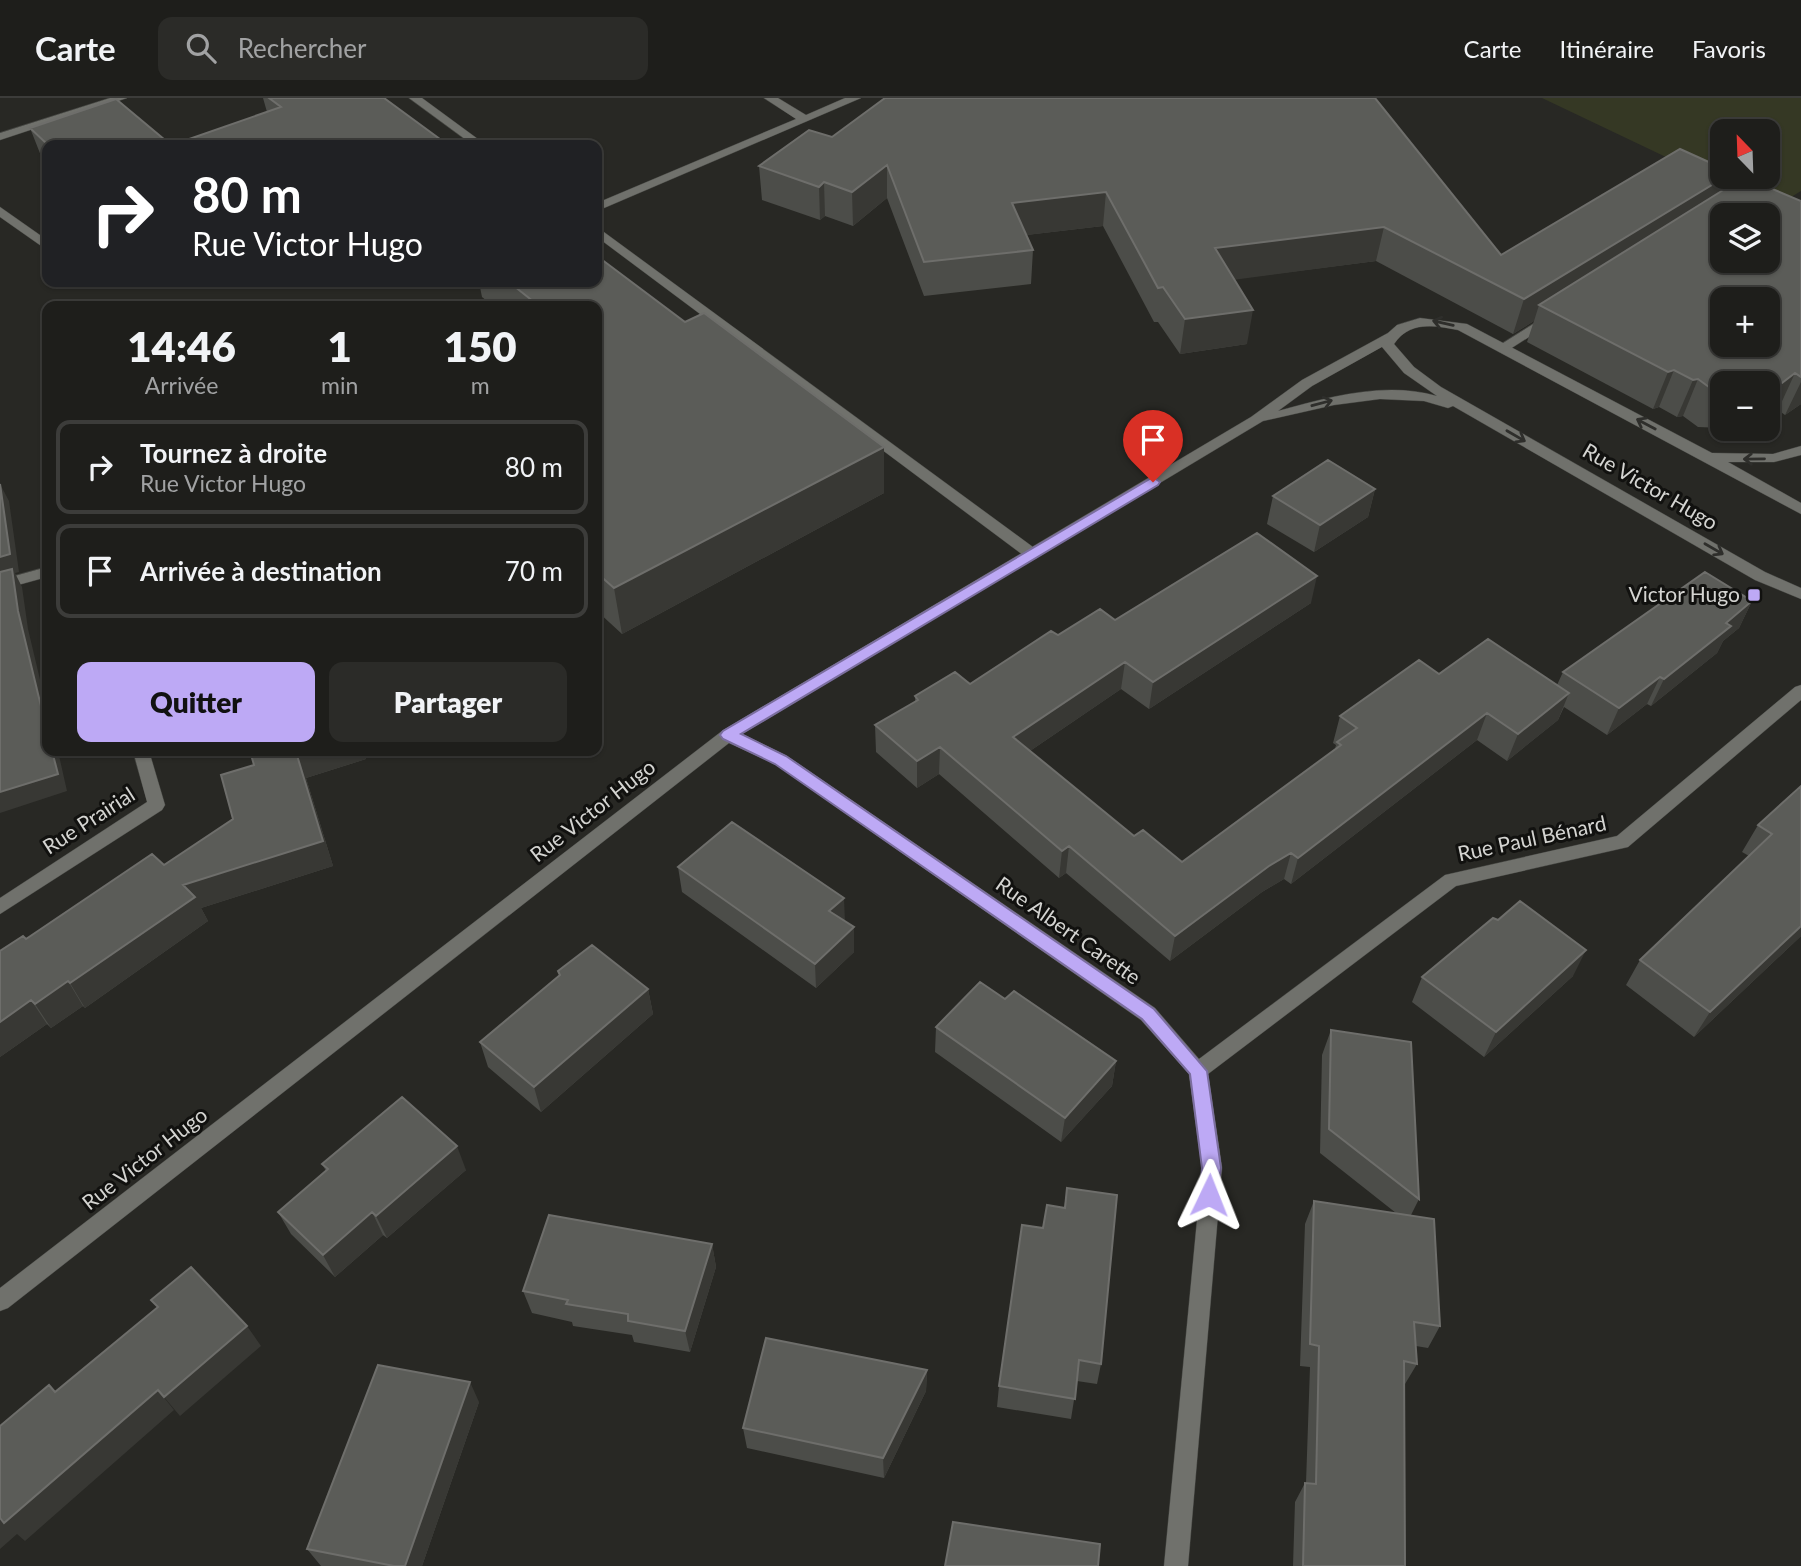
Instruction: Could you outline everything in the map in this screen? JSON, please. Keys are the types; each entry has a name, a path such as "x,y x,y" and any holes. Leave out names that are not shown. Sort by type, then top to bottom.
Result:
{"street":[{"path":"0,137 121,98"},
{"path":"415,98 473,140"},
{"path":"770,98 806,119"},
{"path":"602,205 855,98"},
{"path":"0,211 42,242"},
{"path":"602,235 1032,554"},
{"path":"1502,348 1560,311"},
{"name":"Rue Victor Hugo","path":"0,1301 728,735 1256,420 1307,383 1408,323 1432,320 1462,327 1707,456 1801,509"},
{"name":"Rue Victor Hugo","path":"1391,335 1387,344 1396,360 1411,374 1760,576 1801,594"},
{"name":"Rue Victor Hugo","path":"1256,420 1340,398 1396,395 1436,399 1479,415"},
{"path":"1707,456 1774,458 1801,450"},
{"path":"0,585 42,573"},
{"name":"Rue Paul Bénard","path":"1198,1071 1451,880 1622,842 1801,691"},
{"name":"Rue Albert Carette","path":"728,735 781,760 1148,1014 1198,1071"},
{"name":"Rue Prairial","path":"0,907 156,804 142,756"},
{"path":"1177,1566 1212,1168 1198,1071"}],"green space":[{"path":"1542,98 1801,98 1801,191 1780,204 1762,203 1733,189 1780,189 1780,119 1710,119 1710,178"}],"building":[{"path":"269,98 384,98 441,140 186,140 281,107"},
{"path":"885,98 1375,98 1501,255 1680,149 1710,163 1710,186 1524,299 1384,227 1215,248 1253,310 1185,319 1163,287 1158,288 1106,192 1012,203 1033,250 924,262 887,165 852,192 824,182 819,187 759,166 809,130 832,137"},
{"path":"116,99 165,140 43,140 30,128"},
{"path":"1725,189 1772,189 1801,201 1801,377 1795,373 1782,383 1780,371 1710,371 1710,388 1698,379 1693,380 1674,370 1668,372 1539,305"},
{"path":"602,260 685,322 704,313 884,447 614,588 602,577 602,301 533,301 515,287 602,287"},
{"path":"1328,460 1375,489 1320,525 1273,496"},
{"path":"0,484 10,554 0,557"},
{"path":"1257,533 1317,576 1153,682 1125,662 1013,737 1134,836 1143,830 1182,862 1341,745 1337,742 1357,728 1340,716 1419,660 1439,674 1488,639 1569,693 1518,734 1487,713 1298,858 1291,853 1269,866 1175,936 1069,846 1062,851 940,747 917,761 875,725 918,700 915,696 955,672 970,684 1051,631 1058,635 1100,609 1115,620"},
{"path":"12,569 18,611 42,710 42,756 53,756 58,774 0,792 0,572"},
{"path":"1705,572 1752,601 1726,623 1731,626 1664,679 1660,677 1619,708 1563,672"},
{"path":"251,756 297,756 323,841 183,885 195,897 70,983 68,981 35,1004 31,1000 0,1022 0,951 23,936 26,939 152,854 164,865 233,819 221,775 254,765"},
{"path":"1801,786 1801,926 1710,1012 1640,960 1772,834 1758,825"},
{"path":"732,822 844,898 829,911 854,927 815,964 678,867"},
{"path":"1520,901 1586,950 1496,1032 1422,977 1493,918 1498,920"},
{"path":"592,945 648,989 534,1087 480,1042 560,975 558,971"},
{"path":"980,982 1005,999 1014,991 1116,1061 1065,1118 936,1027"},
{"path":"1331,1030 1411,1042 1419,1199 1329,1129"},
{"path":"402,1097 457,1146 376,1216 372,1212 323,1255 278,1212 328,1169 322,1164"},
{"path":"1067,1188 1117,1195 1101,1364 1079,1360 1075,1399 999,1386 1022,1225 1043,1228 1047,1205 1065,1208"},
{"path":"1314,1201 1434,1219 1440,1326 1414,1322 1417,1364 1404,1361 1405,1566 1303,1566 1305,1483 1316,1484 1319,1346 1310,1344"},
{"path":"549,1215 712,1244 685,1331 628,1321 628,1314 566,1304 568,1300 523,1291"},
{"path":"191,1267 247,1326 164,1397 158,1390 4,1523 0,1518 0,1426 49,1385 55,1392 158,1307 151,1300"},
{"path":"766,1338 927,1370 883,1458 743,1428"},
{"path":"378,1365 470,1382 405,1566 307,1549"},
{"path":"953,1522 1100,1544 1098,1566 945,1566"}],"place":[{"name":"Victor Hugo","path":"1754,595"}],"route":[{"path":"1153,482 728,735 781,760 1148,1014 1198,1071 1212,1168 1209,1195"}]}
